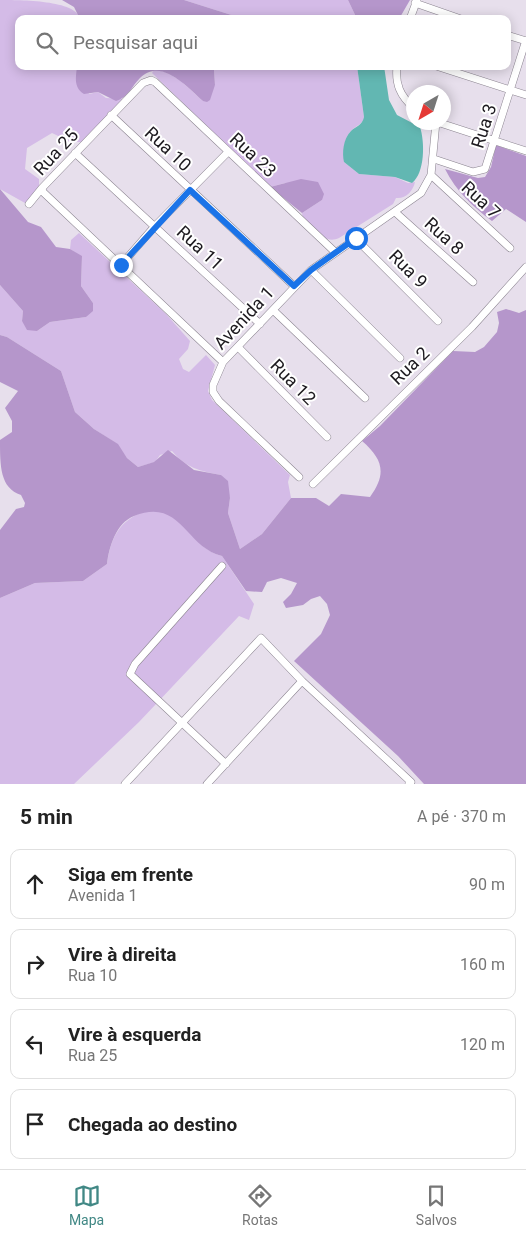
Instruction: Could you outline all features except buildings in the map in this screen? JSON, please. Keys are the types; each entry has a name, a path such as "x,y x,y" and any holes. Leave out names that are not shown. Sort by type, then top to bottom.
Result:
{"street":[{"path":"411,15 416,1 451,15"},
{"path":"511,36 526,41"},
{"name":"Rua 3","path":"434,159 473,172 483,171 487,165 493,139 526,41"},
{"path":"397,70 397,86 406,101"},
{"path":"448,70 526,95"},
{"name":"Rua 25","path":"151,80 143,83 42,188 46,198 121,265 223,362"},
{"name":"Rua 23","path":"151,80 335,252"},
{"name":"Rua 10","path":"111,115 294,286"},
{"path":"451,126 526,151"},
{"name":"Avenida 1","path":"298,477 219,402 213,385 223,362 311,270 421,193 431,174 436,130"},
{"path":"121,265 155,226 228,152"},
{"name":"Rua 11","path":"75,153 260,324"},
{"name":"Rua 7","path":"431,174 510,248"},
{"path":"29,204 42,188"},
{"name":"Rua 8","path":"396,212 473,282"},
{"name":"Rua 9","path":"356,238 438,321"},
{"name":"Rua 2","path":"313,484 472,327 526,266"},
{"path":"311,270 400,358"},
{"path":"273,310 365,398"},
{"name":"Rua 12","path":"238,347 327,437"},
{"path":"222,566 140,657 131,670 132,678 226,764"},
{"path":"125,784 261,638 302,681 411,782 409,784"},
{"path":"207,784 302,681"}],"shaded area":[{"path":"0,0 46,2 69,8 78,15 15,15 15,70 79,70 89,94 98,92 106,98 123,99 82,142 71,142 52,133 27,148 25,169 39,179 39,189 25,203 0,189"},
{"path":"62,0 184,0 231,15 78,15 74,7"},
{"path":"184,0 348,0 355,15 231,15"},
{"path":"348,0 410,0 401,15 355,15"},
{"path":"77,70 214,70 215,85 210,100 207,102 203,101 173,76 165,72 148,72 140,78 127,94 116,101 98,92 84,94 78,88"},
{"path":"154,70 168,73 203,101 215,85 214,70 358,70 364,117 362,122 348,134 344,162 359,174 395,177 408,183 415,182 413,188 406,196 396,198 393,204 339,238 334,240 324,237 315,231 303,218 302,213 322,200 285,183 270,187 152,73"},
{"path":"358,70 385,70 389,100 397,115 406,120 406,130 421,130 422,133 422,165 412,183 395,177 359,174 344,162 343,150 346,138 363,120"},
{"path":"496,145 526,156 526,222 506,209 492,221 466,198 454,184 445,169 478,178 485,177 491,167"},
{"path":"301,179 318,182 324,194 322,200 302,213 270,187"},
{"path":"0,189 28,222 41,227 56,247 70,249 82,256 81,286 93,303 93,311 86,317 50,322 37,331 27,330 22,321 23,311 0,285"},
{"path":"79,233 166,314 190,341 188,349 179,359 183,369 189,372 206,355 215,365 208,391 212,400 290,475 288,482 291,498 262,534 240,549 228,513 230,498 221,475 194,468 177,457 172,451 160,455 155,462 138,467 127,458 117,444 94,429 75,412 61,371 7,337 0,335 0,285 23,311 22,321 37,331 50,322 86,317 93,303 81,286 82,257 70,249 71,240"},
{"path":"506,309 519,313 526,310 526,784 424,784 398,756 294,661 321,634 330,615 327,604 320,596 311,599 303,605 286,608 283,602 291,594 297,583 281,578 267,582 262,592 246,591 222,556 210,551 173,518 162,513 150,512 134,516 122,524 115,536 107,564 83,581 35,583 0,598 0,530 16,509 24,507 25,503 21,495 14,492 5,481 1,467 0,440 12,432 12,421 5,408 18,391 0,382 0,335 7,337 61,371 75,412 94,429 118,444 127,458 138,467 154,462 168,450 194,470 221,475 228,481 230,498 228,513 240,549 262,534 291,498 316,498 329,506 341,494 370,497 379,481 380,467 374,454 362,441 380,426 453,351 475,352 484,347 497,332 499,323 497,312"},
{"path":"145,511 160,511 170,514 178,519 205,547 213,553 222,556 254,604 249,620 239,616 139,722 74,784 0,784 0,598 35,583 83,581 107,564 114,538 123,525"}],"route":[{"path":"121,265 190,190 294,286 311,270 356,238"}]}
